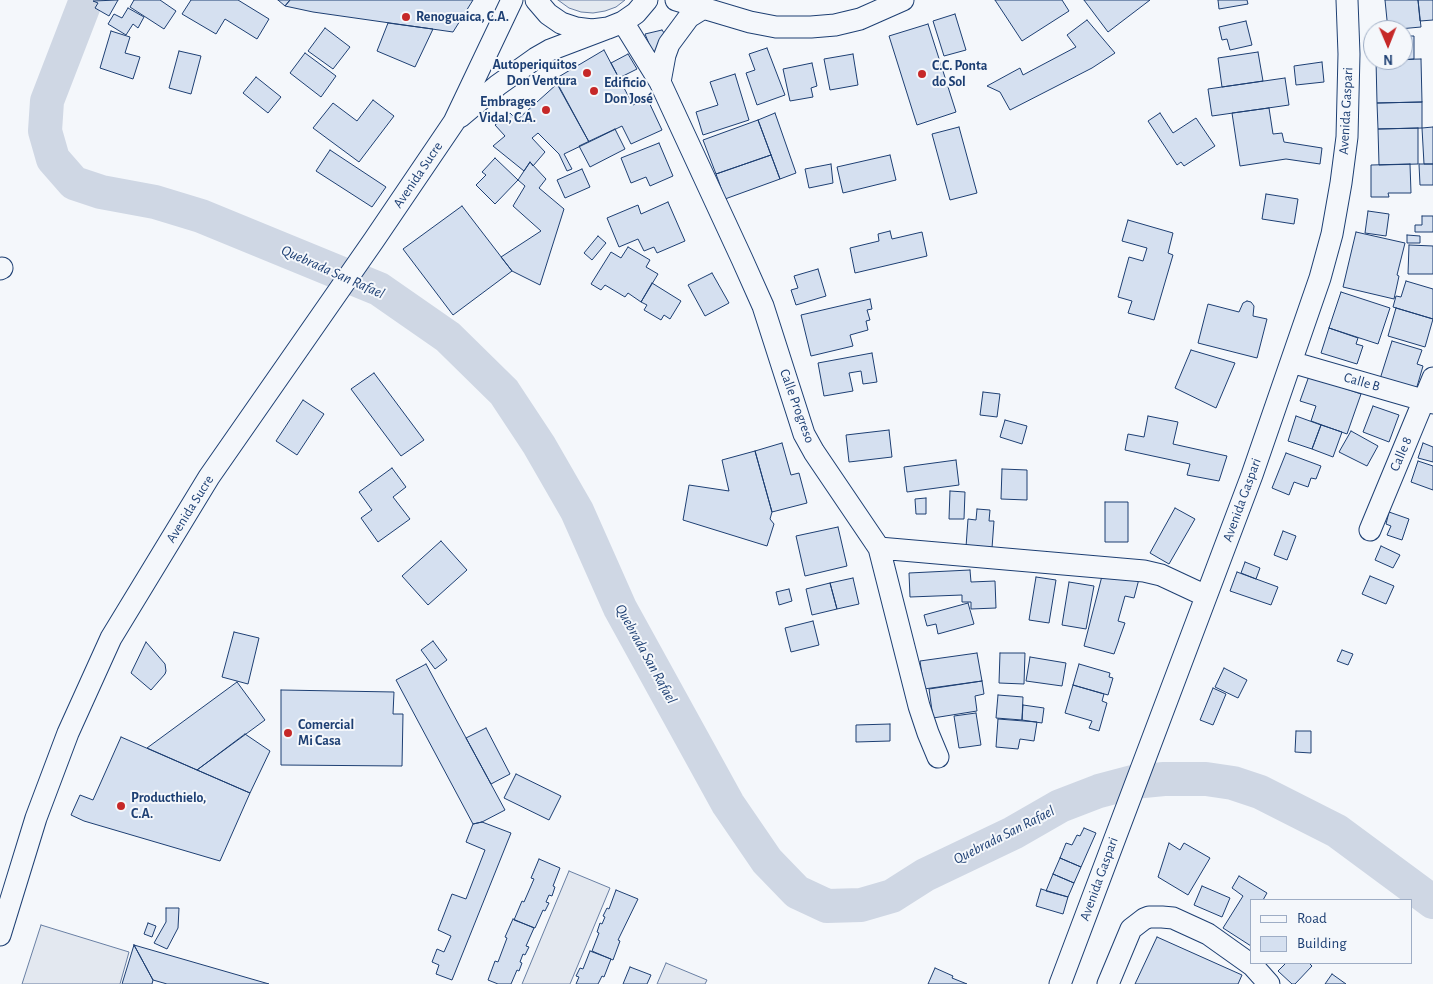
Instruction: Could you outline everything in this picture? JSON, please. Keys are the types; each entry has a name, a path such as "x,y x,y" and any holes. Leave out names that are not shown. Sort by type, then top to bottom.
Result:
{"street":[{"name":"Avenida Sucre","path":"0,935 36,818 52,775 82,700 111,638 209,477 454,122 512,0"},
{"path":"536,0 548,14 561,23 584,29 616,25"},
{"name":"Avenida Sucre","path":"454,122 498,85 536,58 550,50 616,25 636,13 647,0"},
{"path":"676,0 750,22 776,27 835,25 860,19 903,0"},
{"name":"Avenida Gaspari","path":"1060,984 1252,475 1320,278 1332,234 1347,137 1349,98 1347,0"},
{"path":"660,82 665,56 672,39 689,17 702,9"},
{"name":"Calle Progreso","path":"616,25 660,82 762,306 804,434 814,452 879,548 919,706 938,756"},
{"name":"Calle B","path":"1291,362 1428,402"},
{"name":"Calle 8","path":"1370,530 1428,402 1433,378"},
{"path":"879,548 1144,571 1161,575 1206,596"},
{"path":"1108,984 1130,929 1149,917 1173,918 1208,934 1250,964"},
{"path":"1250,964 1269,984"}],"shaded area":[{"path":"558,0 625,0 616,7 593,13 569,8"},
{"path":"569,871 610,888 570,984 522,984"},
{"path":"41,925 129,952 120,984 22,984"},
{"path":"666,963 707,980 705,984 657,984"}],"building":[{"path":"118,0 109,16 95,8 98,3 93,1"},
{"path":"134,0 160,0 176,11 164,29 130,7"},
{"path":"191,0 238,0 269,19 257,39 225,19 216,34 182,14"},
{"path":"278,0 290,0 285,6"},
{"name":"Renoguaica, C.A.","path":"290,0 473,0 453,32 313,12 285,6"},
{"path":"995,0 1062,0 1069,11 1022,41"},
{"path":"1084,0 1150,0 1108,32"},
{"path":"1218,0 1247,0 1248,4 1219,9"},
{"path":"1385,0 1418,0 1421,27 1413,28 1413,20 1387,20"},
{"path":"1418,0 1433,0 1433,20 1420,21"},
{"path":"128,8 144,17 138,28 133,24 126,35 108,24 114,14 122,18"},
{"path":"955,14 966,50 944,56 933,21"},
{"path":"1087,20 1115,53 1092,68 1010,110 1000,92 987,86 1020,68 1023,75 1076,47 1067,35"},
{"path":"1246,21 1252,45 1230,50 1227,39 1222,40 1219,27"},
{"path":"388,23 433,29 415,67 377,51"},
{"name":"C.C. Ponta do Sol","path":"928,24 956,112 917,125 889,36"},
{"path":"325,28 350,47 333,69 308,51"},
{"path":"662,30 667,37 655,58 645,34"},
{"path":"111,31 130,37 125,53 140,57 133,79 100,68"},
{"path":"1413,36 1414,36 1413,59"},
{"path":"767,48 785,95 757,105 746,73 755,70 749,54"},
{"name":"Edificio Don José","path":"604,50 633,105 647,98 662,130 631,144 622,126 589,142 555,79"},
{"path":"179,51 201,56 191,94 169,88"},
{"path":"1258,52 1263,81 1222,87 1218,58"},
{"path":"305,53 336,76 321,97 290,73"},
{"path":"628,54 637,69 619,78 611,63"},
{"path":"853,54 858,85 830,90 824,59"},
{"path":"1413,59 1421,59 1422,102 1377,103 1376,70 1413,70"},
{"path":"1322,62 1324,82 1296,85 1294,66"},
{"path":"812,63 817,86 811,88 813,97 790,101 783,69"},
{"path":"735,74 749,120 703,135 696,112 718,105 710,82"},
{"path":"256,77 281,97 268,113 243,93"},
{"path":"1285,78 1289,105 1212,116 1208,89"},
{"path":"557,84 589,142 564,154 572,169 567,171 559,154 538,133 532,138 545,152 533,166 530,162 524,171 493,146 505,136 495,125 510,113 517,120"},
{"path":"373,100 394,116 359,162 313,128 333,103 357,121"},
{"path":"1422,102 1422,128 1378,129 1377,103"},
{"path":"1269,108 1273,134 1282,133 1284,142 1322,148 1320,164 1286,159 1240,166 1232,113"},
{"path":"775,113 796,173 780,179 758,120"},
{"path":"1160,113 1173,133 1196,118 1215,146 1184,166 1181,162 1177,165 1148,121"},
{"path":"758,120 771,155 716,174 703,140"},
{"path":"959,127 977,193 950,200 932,134"},
{"path":"1433,127 1433,164 1424,164 1422,128"},
{"path":"1418,128 1418,164 1379,165 1378,129"},
{"path":"615,129 625,149 590,167 579,146"},
{"path":"659,143 673,176 650,186 646,177 631,183 621,158"},
{"path":"330,150 386,187 372,207 316,171"},
{"path":"771,155 780,179 725,199 716,174"},
{"path":"890,155 896,180 843,193 837,167"},
{"path":"495,158 518,180 495,204 476,185 486,175 482,172"},
{"path":"530,162 546,179 539,188 564,209 540,285 512,271 501,257 541,231 513,206 525,186 518,180"},
{"path":"831,164 833,183 809,188 805,169"},
{"path":"1410,164 1411,193 1388,193 1389,197 1371,197 1371,165"},
{"path":"1419,164 1433,164 1433,185 1420,185"},
{"path":"582,169 590,187 565,198 557,180"},
{"path":"1266,194 1298,199 1294,224 1262,219"},
{"path":"668,202 685,241 657,253 654,247 644,251 638,239 619,247 607,218 638,205 641,214"},
{"path":"462,206 512,271 453,315 403,249"},
{"path":"1368,211 1389,214 1386,236 1365,233"},
{"path":"1422,216 1433,216 1433,232 1415,232 1415,225 1422,225"},
{"path":"1128,220 1173,233 1168,253 1173,255 1154,320 1128,313 1132,301 1118,297 1129,257 1143,261 1147,248 1122,241"},
{"path":"890,231 892,239 922,232 927,256 855,273 850,248 879,241 878,234"},
{"path":"1356,232 1405,243 1397,275 1399,276 1394,299 1343,287"},
{"path":"1407,235 1420,236 1420,243 1407,243"},
{"path":"598,236 606,243 592,260 584,253"},
{"path":"1409,245 1433,246 1433,274 1408,274"},
{"path":"628,247 650,260 646,267 658,274 641,302 628,293 625,297 605,285 601,290 591,284 611,252 621,258"},
{"path":"818,269 826,296 796,305 791,290 798,288 794,276"},
{"path":"712,273 729,303 705,316 688,285"},
{"path":"1406,281 1433,289 1433,319 1393,307 1396,296 1401,297"},
{"path":"652,283 681,301 670,319 664,315 661,320 644,310 647,305 641,302"},
{"path":"1341,292 1390,308 1378,344 1329,328"},
{"path":"870,299 872,309 867,310 870,320 866,321 868,330 850,335 853,346 811,356 801,315"},
{"path":"1251,302 1254,306 1253,316 1267,319 1257,358 1198,343 1208,304 1239,312 1243,303"},
{"path":"1396,308 1433,319 1425,347 1388,336"},
{"path":"1329,328 1358,338 1356,344 1363,346 1357,364 1321,353"},
{"path":"1392,341 1422,350 1417,364 1423,366 1416,390 1380,379"},
{"path":"1191,350 1235,363 1216,408 1175,388"},
{"path":"872,353 877,382 863,384 861,371 849,373 853,391 824,396 818,363"},
{"path":"374,373 424,440 401,456 351,389"},
{"path":"1309,376 1361,394 1347,434 1311,421 1316,406 1300,401"},
{"path":"983,392 1000,394 997,417 980,415"},
{"path":"303,400 324,414 297,455 276,441"},
{"path":"1373,406 1399,415 1389,442 1363,432"},
{"path":"1148,416 1178,422 1173,444 1227,456 1219,481 1187,475 1190,464 1125,450 1128,434 1144,437"},
{"path":"1296,416 1321,425 1312,449 1288,441"},
{"path":"1005,420 1027,426 1022,444 1000,437"},
{"path":"1321,425 1342,432 1333,457 1312,449"},
{"path":"889,430 892,457 849,462 846,435"},
{"path":"1351,431 1378,446 1367,466 1339,452"},
{"path":"782,443 791,475 799,473 807,503 772,512 755,451"},
{"path":"1423,443 1433,447 1433,462 1418,458"},
{"path":"755,451 772,512 770,519 774,524 767,546 683,520 689,485 729,491 722,460"},
{"path":"1286,453 1321,466 1316,479 1311,478 1308,487 1294,482 1289,495 1272,488"},
{"path":"956,460 959,485 907,492 904,467"},
{"path":"1418,461 1433,466 1433,490 1411,482"},
{"path":"392,468 406,487 393,497 410,519 378,542 361,518 372,510 359,492"},
{"path":"1002,469 1027,470 1027,500 1001,499"},
{"path":"950,491 965,492 964,519 949,519"},
{"path":"926,498 926,514 916,514 915,499"},
{"path":"1105,502 1128,502 1128,542 1105,542"},
{"path":"1175,508 1195,519 1169,564 1150,553"},
{"path":"977,509 990,510 989,521 994,521 992,548 966,547 968,519 976,520"},
{"path":"1389,512 1409,519 1402,540 1387,535 1391,526 1386,524"},
{"path":"838,527 847,566 805,576 796,536"},
{"path":"1283,531 1296,536 1287,560 1274,555"},
{"path":"441,541 467,570 428,605 402,576"},
{"path":"1381,546 1400,555 1393,568 1375,560"},
{"path":"1245,562 1260,568 1256,579 1241,573"},
{"path":"970,570 971,582 995,581 996,608 971,609 971,602 962,602 962,595 910,597 909,573"},
{"path":"1237,572 1278,587 1271,605 1230,591"},
{"path":"1102,576 1139,579 1134,598 1125,596 1118,621 1125,623 1114,654 1084,646"},
{"path":"1370,576 1394,586 1386,604 1362,594"},
{"path":"1036,577 1056,580 1049,623 1029,620"},
{"path":"853,578 859,604 837,609 830,583"},
{"path":"1069,582 1094,586 1086,629 1062,625"},
{"path":"830,583 837,609 812,615 806,589"},
{"path":"789,589 792,601 779,605 776,592"},
{"path":"968,603 974,624 938,634 936,624 927,626 924,615"},
{"path":"813,621 819,645 791,652 785,628"},
{"path":"234,632 259,638 248,684 222,677"},
{"path":"433,641 447,660 435,669 421,650"},
{"path":"146,642 165,664 166,671 151,690 131,673"},
{"path":"1342,650 1353,654 1348,665 1337,661"},
{"path":"977,653 982,681 924,689 920,661"},
{"path":"1000,653 1025,653 1024,684 999,683"},
{"path":"1030,657 1066,663 1062,686 1026,681"},
{"path":"426,664 505,810 482,822 473,824 396,680"},
{"path":"1079,664 1110,673 1109,677 1113,678 1108,695 1073,685"},
{"path":"1224,668 1247,680 1238,698 1215,687"},
{"path":"982,681 984,694 975,696 977,711 933,718 929,689"},
{"path":"237,682 265,720 197,770 147,748"},
{"path":"1073,685 1104,694 1102,701 1107,703 1099,731 1089,728 1092,721 1065,713"},
{"path":"1213,688 1226,694 1213,725 1200,720"},
{"path":"281,690 394,692 393,714 403,714 402,766 281,765"},
{"path":"998,695 1023,697 1022,720 996,718"},
{"path":"1023,705 1044,708 1042,723 1022,720"},
{"path":"976,713 981,745 959,748 954,716"},
{"path":"998,719 1037,722 1034,741 1020,739 1018,749 996,747"},
{"path":"890,724 890,741 856,742 856,725"},
{"path":"486,728 510,774 491,784 466,738"},
{"path":"1296,731 1311,731 1311,753 1295,752"},
{"path":"245,734 270,751 250,793 197,770"},
{"path":"121,737 250,793 220,861 84,821 71,815 80,795 93,800"},
{"path":"516,774 561,796 549,820 504,798"},
{"path":"482,822 511,833 452,980 436,974 439,965 432,962 437,949 444,952 451,936 438,930 452,894 466,899 485,850 466,842 473,824"},
{"path":"1084,828 1096,833 1081,867 1060,858 1066,843 1072,845 1077,835 1080,836"},
{"path":"1169,843 1180,850 1184,843 1210,858 1188,895 1158,877"},
{"path":"1060,858 1081,867 1074,883 1053,874"},
{"path":"539,859 560,868 553,886 555,887 552,896 549,895 546,902 549,903 545,911 543,910 535,928 514,920 534,879 531,878"},
{"path":"1053,874 1074,883 1068,897 1046,891"},
{"path":"1239,876 1267,893 1264,899 1250,899 1250,945 1223,928 1243,896 1232,888"},
{"path":"1202,886 1230,898 1222,917 1194,905"},
{"path":"1041,889 1068,897 1063,914 1036,906"},
{"path":"616,890 638,899 618,940 620,941 613,960 592,951 599,933 597,932 600,923 602,924 605,917 603,916 607,908 609,909"},
{"path":"166,908 179,908 178,928 167,949 154,943 166,922"},
{"path":"513,919 534,928 526,946 529,947 525,955 523,954 519,971 517,970 511,984 498,984 488,980 495,961 498,962 507,938 505,937"},
{"path":"148,923 156,926 152,937 144,934"},
{"path":"1157,937 1242,975 1238,984 1135,984"},
{"path":"134,945 153,980 152,984 122,984"},
{"path":"134,945 269,984 167,984 153,980"},
{"path":"590,951 611,959 604,977 602,976 598,984 576,984 579,977 576,976 580,968 583,969"},
{"path":"1285,964 1310,964 1312,966 1295,984 1292,984 1278,971"},
{"path":"630,967 651,975 647,984 623,984"},
{"path":"935,968 953,976 952,978 967,984 928,984"},
{"path":"1332,974 1346,984 1325,984"}],"waterway":[{"name":"Quebrada San Rafael","path":"86,0 47,101 45,131 53,159 74,183 101,192 155,202 201,216 379,289 448,337 504,392 539,445 577,511 620,608 728,804 767,861 797,892 827,906 861,905 892,896 925,875 1013,833 1060,806 1099,791 1133,782 1164,779 1206,779 1233,783 1260,792 1337,831 1433,902"}],"place":[{"name":"Renoguaica, C.A.","path":"406,17"},
{"name":"Autoperiquitos Don Ventura","path":"587,73"},
{"name":"C.C. Ponta do Sol","path":"922,74"},
{"name":"Edificio Don José","path":"594,91"},
{"name":"Embrages Vidal, C.A.","path":"546,110"},
{"name":"Comercial Mi Casa","path":"288,733"},
{"name":"Producthielo, C.A.","path":"121,806"}]}
